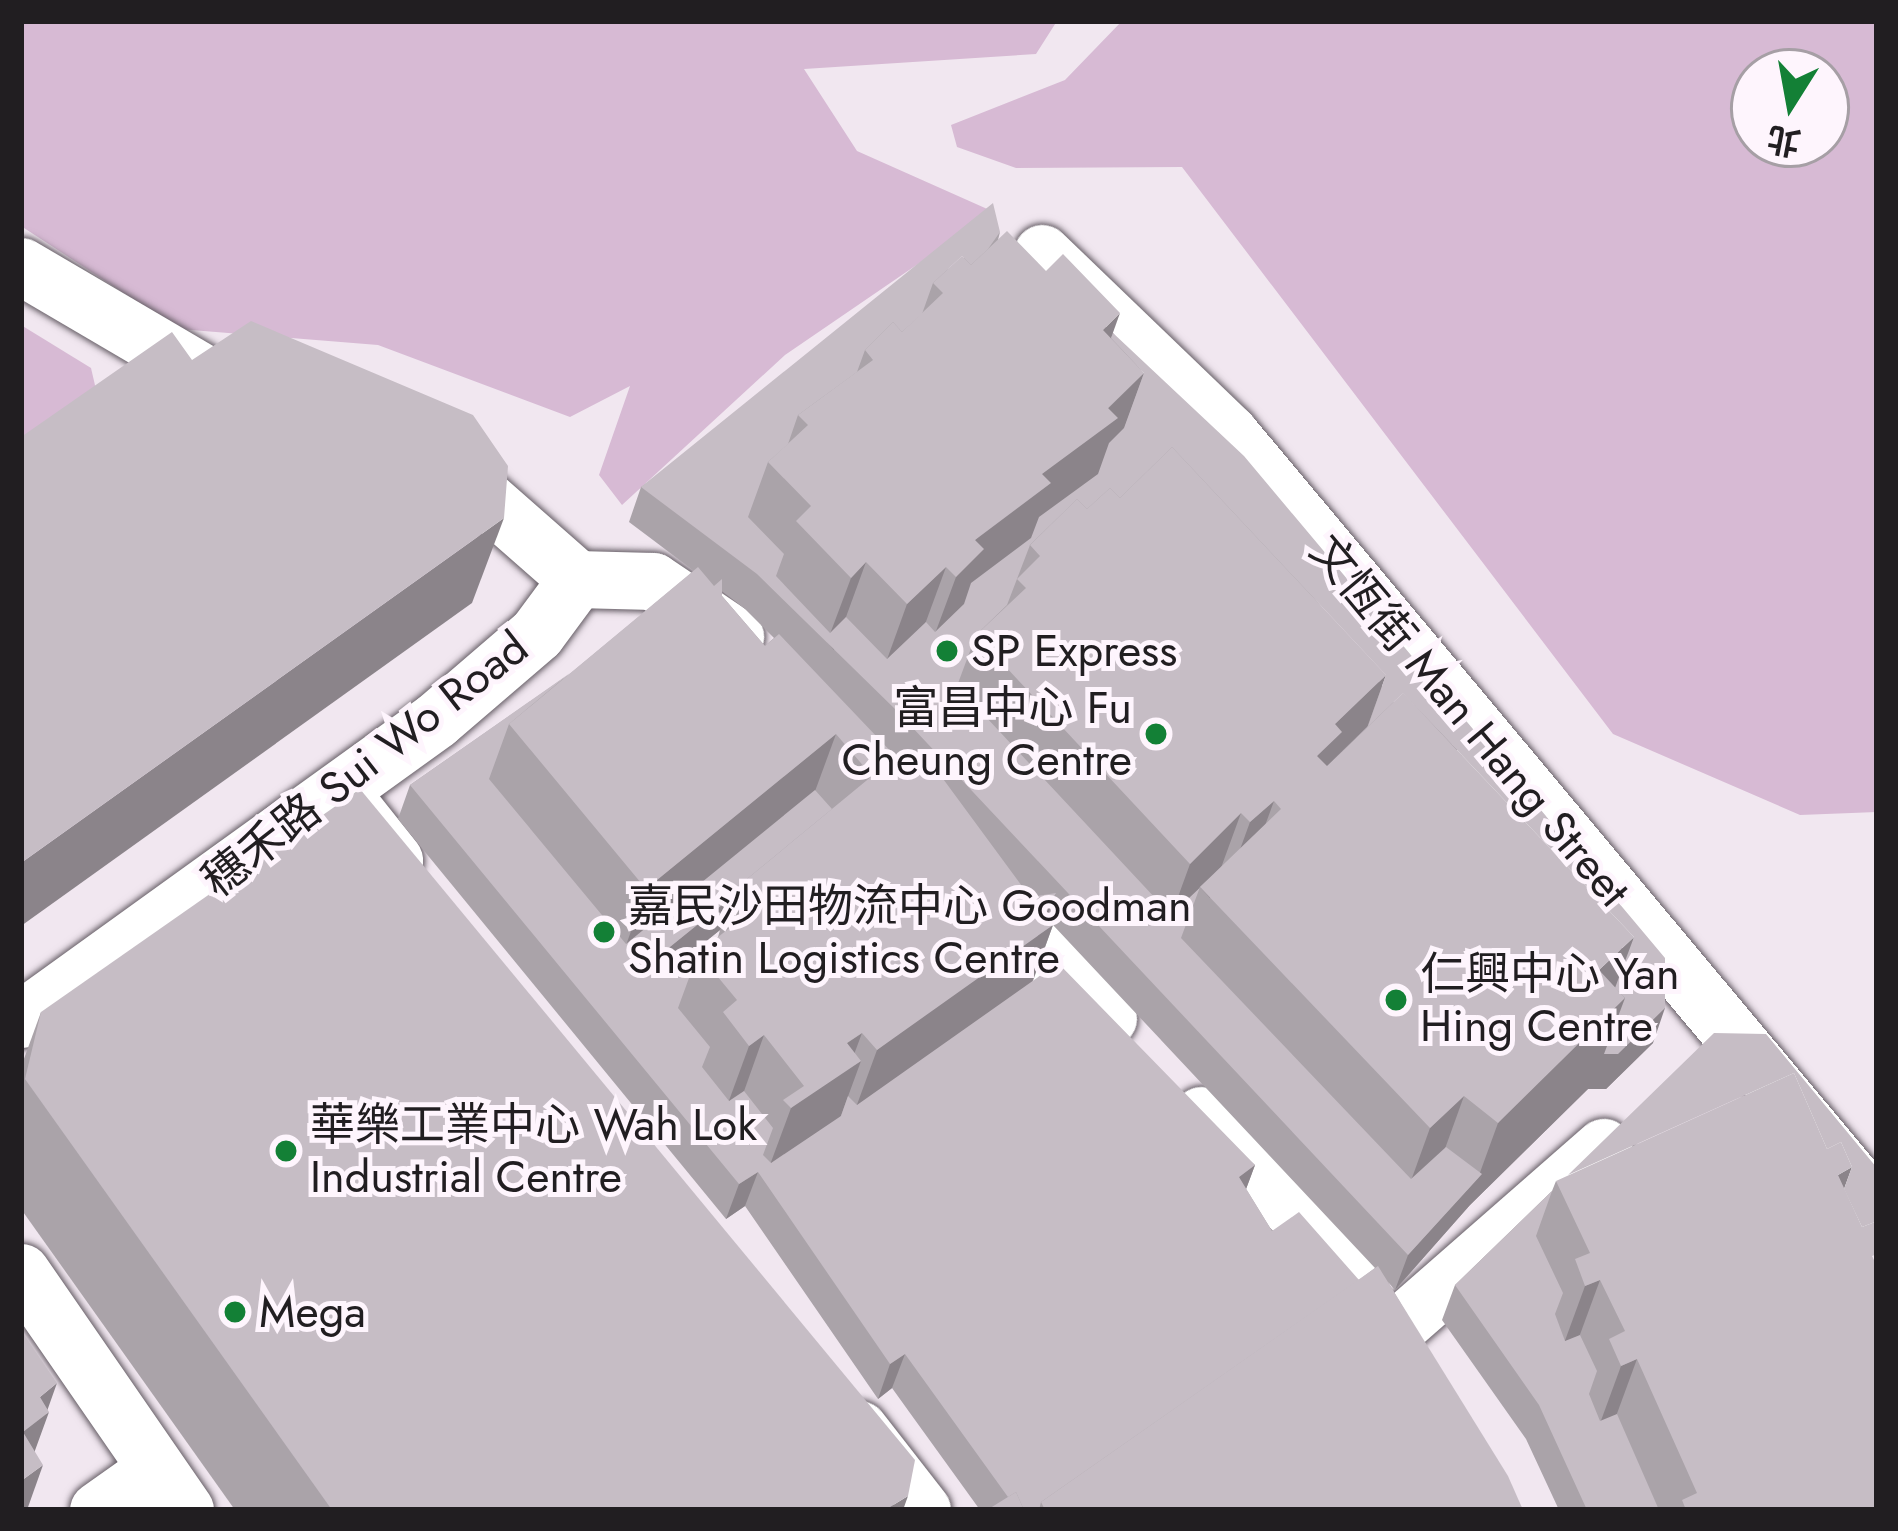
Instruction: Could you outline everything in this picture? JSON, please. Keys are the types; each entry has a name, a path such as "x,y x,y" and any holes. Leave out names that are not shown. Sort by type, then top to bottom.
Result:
{"street":[{"name":"文恆街 Man Hang Street","path":"1042,253 1228,434 1715,1049 1877,1208"},
{"path":"21,266 187,372 264,396"},
{"path":"386,434 470,476 577,579 653,581 685,594 784,682"},
{"name":"穗禾路 Sui Wo Road","path":"21,1018 340,792 506,662 577,579"},
{"path":"340,792 424,898"},
{"path":"946,849 1401,1324 1438,1376"},
{"path":"1401,1324 1644,1111"},
{"path":"21,1272 171,1490 98,1510"},
{"path":"826,1396 922,1510"}],"shaded area":[{"path":"21,21 1057,21 1036,54 804,69 857,151 994,212 785,355 622,505 599,475 630,386 570,417 378,345 179,329 21,226"},
{"path":"1122,21 1877,21 1877,812 1800,815 1613,734 1182,167 1016,168 957,147 951,125 1065,80"},
{"path":"21,325 91,368 107,437 21,491"}],"building":[{"path":"993,203 1000,232 988,249 971,265 962,256 933,283 922,314 902,332 893,322 865,350 857,372 798,415 788,444 768,462 748,517 784,554 776,576 830,633 846,617 887,659 926,622 935,632 964,604 971,583 1031,538 1039,517 1098,474 1109,443 1124,428 1144,373 1111,338 1113,333 1244,456 1665,958 1665,1008 1618,1054 1604,1054 1625,998 1615,988 1634,937 1403,693 1332,761 1368,726 1386,675 1172,447 1120,498 1110,488 1087,509 1077,499 1030,545 1007,605 976,635 957,686 1171,915 1200,888 1181,938 1411,1179 1446,1147 1482,1174 1408,1255 896,710 757,574 641,487"},
{"path":"1007,231 1046,271 1063,254 1120,313 1103,330 1144,373 1108,408 1118,418 1042,474 1051,483 975,540 984,549 956,577 946,567 907,604 866,562 851,578 796,521 811,506 768,462 808,425 798,415 873,360 865,350 893,322 902,332 943,293 933,283 962,256 971,265"},
{"path":"251,321 473,415 508,466 504,518 21,863 21,437 172,332 192,360"},
{"path":"1172,447 1386,675 1335,724 1342,732 1317,756 1327,766 1403,693 1634,937 1599,970 1625,998 1498,1123 1464,1096 1430,1128 1200,887 1281,809 1274,801 1250,822 1241,813 1190,864 976,635 1026,588 1017,579 1040,556 1030,545 1077,499 1087,509 1110,488 1120,498"},
{"path":"698,567 714,586 722,579 722,596 765,646 779,634 898,759 909,749 938,772 1030,897 1056,893 1045,915 1053,925 877,1050 862,1033 847,1043 861,1061 791,1108 783,1100 804,1086 764,1035 749,1046 723,1012 737,1000 698,953 752,910 736,888 872,776 836,734 646,889 509,724"},
{"path":"570,673 509,724 489,779 626,944 815,790 832,809 655,959 671,978 696,959 678,1008 710,1047 702,1067 729,1101 744,1091 773,1128 763,1155 771,1163 841,1116 848,1096 857,1105 1058,963 1255,1165 1239,1177 1272,1231 1299,1212 1359,1280 1041,1502 1039,1510 1024,1510 1016,1492 1008,1497 905,1354 890,1364 758,1172 739,1184 410,785"},
{"name":"華樂工業中心 Wah Lok Industrial Centre","path":"360,789 915,1460 908,1496 885,1510 332,1510 25,1079 41,1012"},
{"path":"1714,1033 1766,1034 1877,1168 1877,1227 1875,1222 1862,1227 1844,1189 1852,1167 1841,1142 1827,1149 1794,1073 1568,1175"},
{"path":"1794,1073 1827,1149 1841,1142 1852,1167 1838,1175 1862,1227 1875,1222 1877,1227 1877,1254 1872,1256 1877,1266 1877,1510 1686,1510 1682,1500 1697,1493 1637,1359 1621,1366 1609,1339 1625,1331 1600,1280 1585,1286 1575,1259 1590,1253 1556,1181"},
{"path":"1552,1191 1536,1236 1563,1293 1555,1314 1565,1341 1580,1335 1597,1371 1589,1394 1600,1421 1617,1414 1659,1510 1587,1510 1539,1405 1455,1285"},
{"path":"1378,1266 1508,1476 1523,1510 1045,1510 1041,1502"},
{"path":"21,1330 57,1383 40,1397 49,1412 23,1432 43,1465 21,1481"},
{"path":"1016,1492 1024,1510 987,1510"}],"place":[{"name":"SP Express","path":"947,651"},
{"name":"富昌中心 Fu Cheung Centre","path":"1156,734"},
{"name":"嘉民沙田物流中心 Goodman Shatin Logistics Centre","path":"604,932"},
{"name":"仁興中心 Yan Hing Centre","path":"1396,1000"},
{"name":"華樂工業中心 Wah Lok Industrial Centre","path":"286,1151"},
{"name":"Mega","path":"235,1312"}]}
